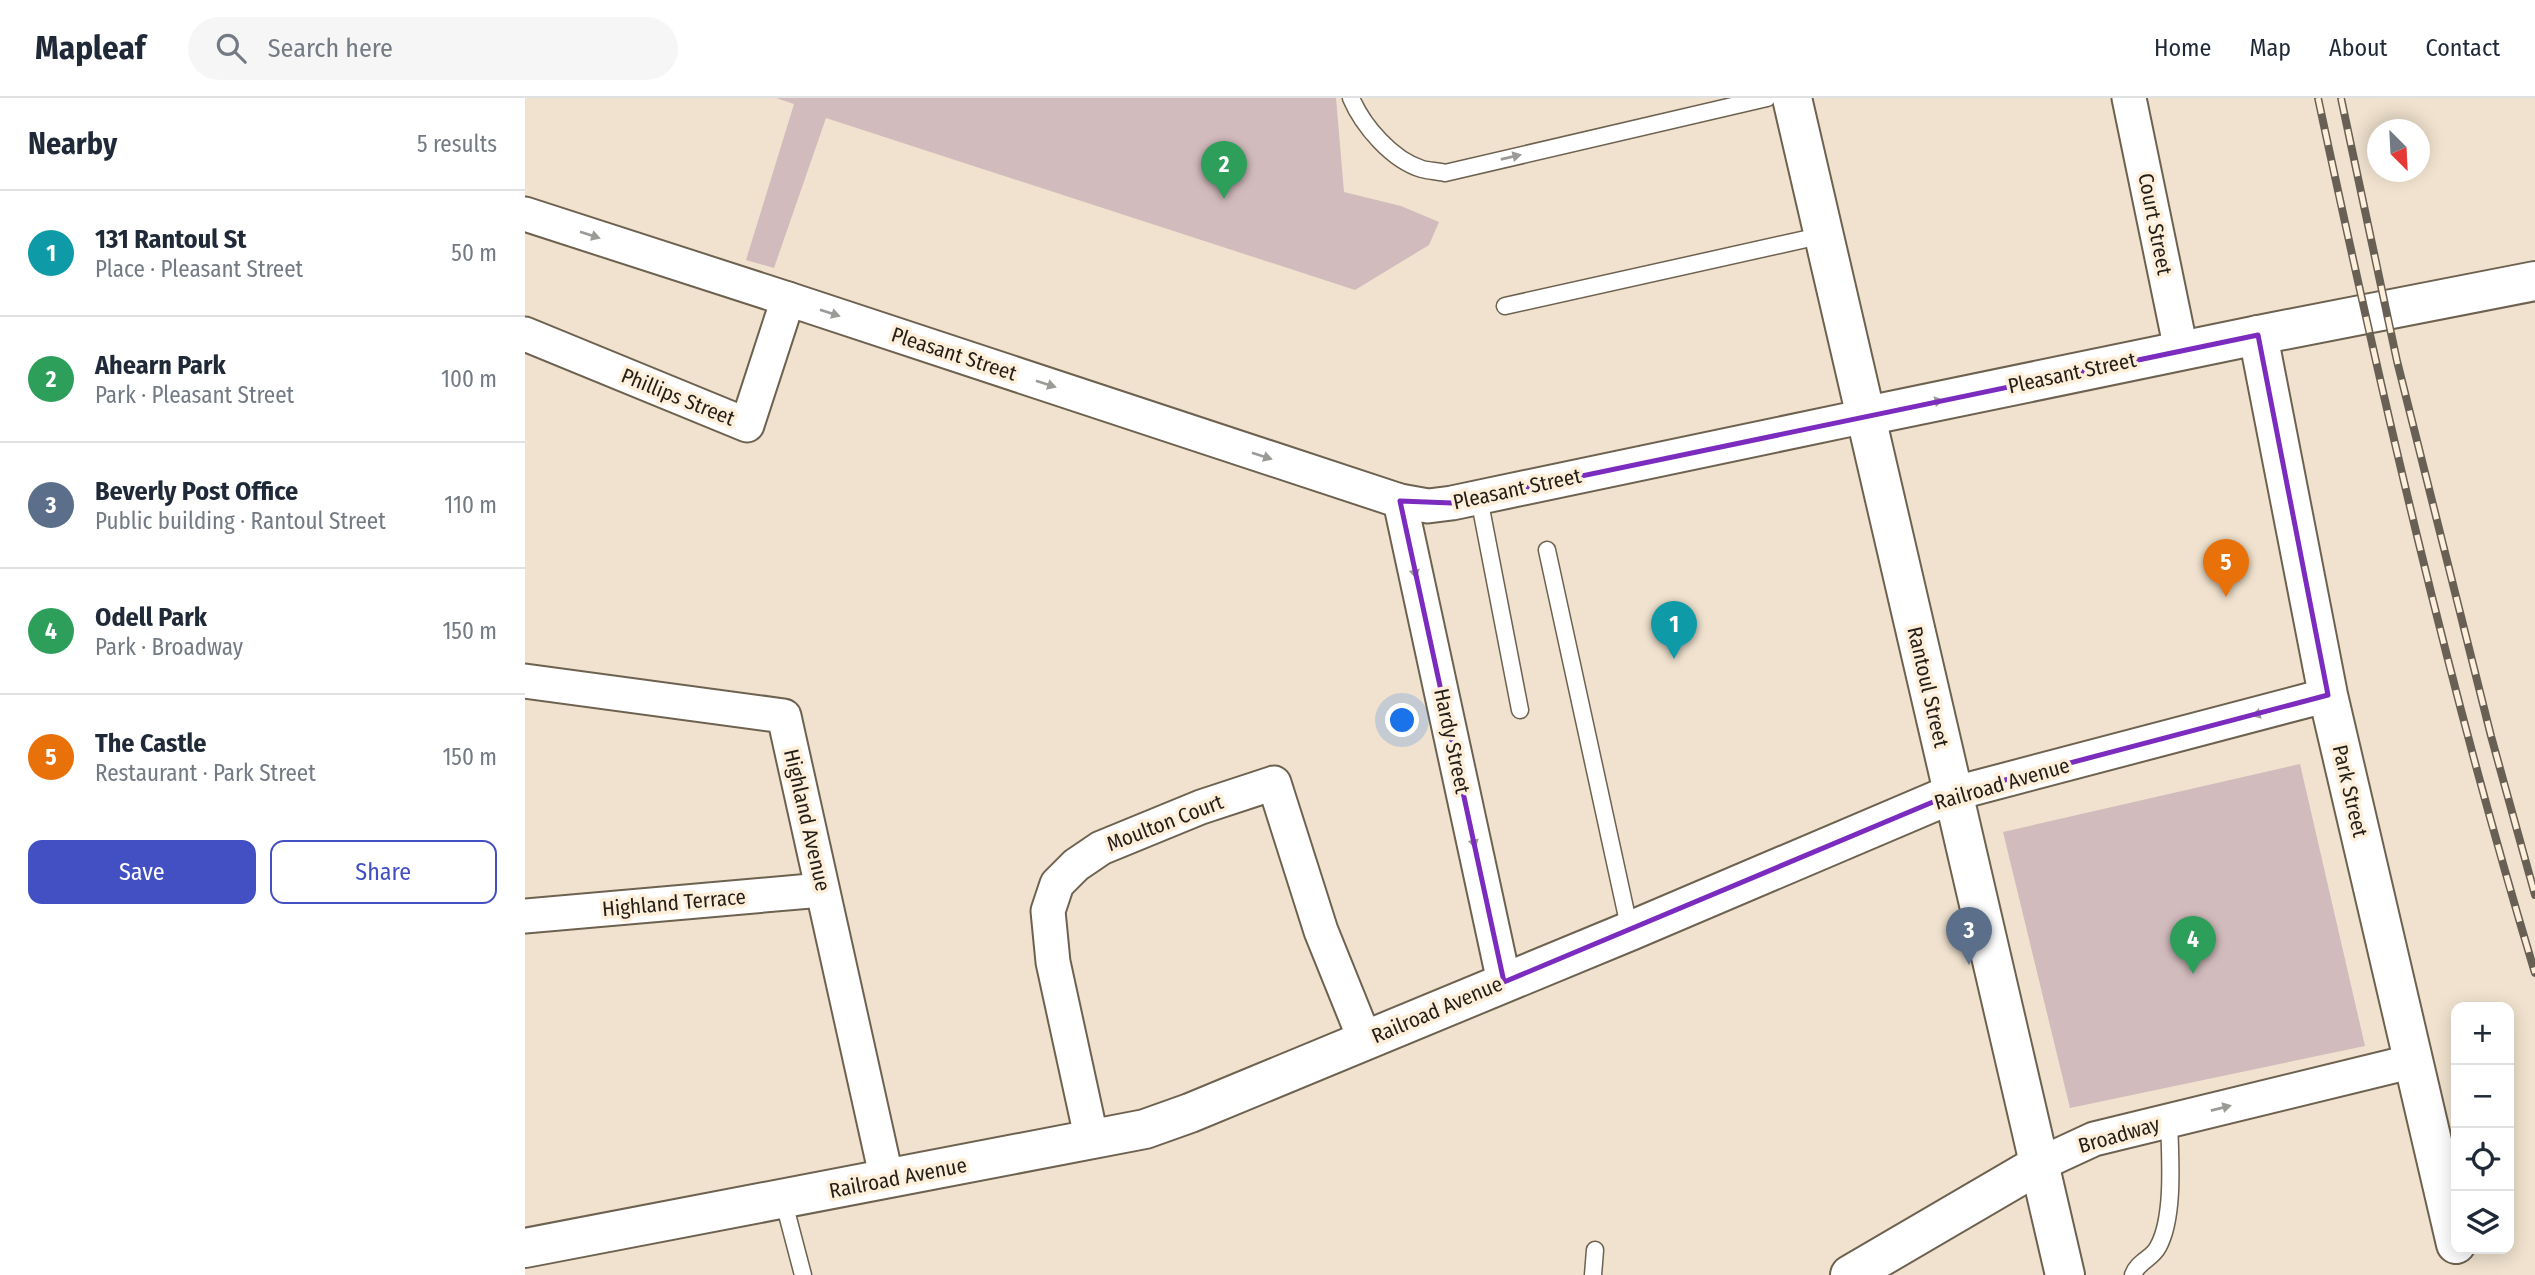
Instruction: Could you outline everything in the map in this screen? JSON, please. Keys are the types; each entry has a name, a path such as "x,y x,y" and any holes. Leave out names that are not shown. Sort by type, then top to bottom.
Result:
{"main road":[{"name":"Rantoul Street","path":"1792,98 2066,1275"},
{"name":"Pleasant Street","path":"1866,416 2181,350 2535,281"},
{"name":"Park Street","path":"2258,335 2328,695 2451,1220"},
{"name":"Railroad Avenue","path":"525,1248 1145,1129 1190,1113 1630,931 1952,794"},
{"name":"Broadway","path":"1850,1275 2040,1164"},
{"name":"Park Street","path":"2459,1254 2463,1275"}],"street":[{"name":"Court Street","path":"2129,98 2181,350"},
{"name":"Pleasant Street","path":"525,214 1400,501 1428,506 1479,498 1866,416"},
{"name":"Phillips Street","path":"525,334 747,425 788,299"},
{"name":"Hardy Street","path":"1400,501 1504,982"},
{"name":"Highland Avenue","path":"525,681 784,716 887,1180"},
{"name":"Railroad Avenue","path":"1952,794 2328,695"},
{"name":"Moulton Court","path":"1092,1141 1053,962 1048,911 1057,884 1076,865 1101,848 1201,807 1275,783 1321,931 1365,1040"},
{"name":"Highland Terrace","path":"525,916 822,890"},
{"name":"Broadway","path":"2040,1164 2094,1139 2414,1061"}],"lane":[{"path":"1351,98 1378,138 1397,156 1420,168 1445,173 1767,98"},
{"path":"1505,306 1824,235"},
{"path":"1479,498 1520,710"},
{"path":"1547,550 1630,931"},
{"path":"2133,1275 2136,1266 2157,1250 2165,1231 2170,1188 2169,1121"},
{"path":"783,1199 803,1275"},
{"path":"1593,1275 1595,1250"}],"highlighted area":[{"path":"2258,335 2328,695 1952,794 1504,982 1400,501 1452,503"}],"shaded area":[{"path":"776,98 1336,98 1344,192 1401,206 1439,222 1429,245 1355,290 826,118 774,268 746,260 794,104"},
{"path":"2300,764 2365,1046 2070,1108 2003,832"}],"railway":[{"path":"2318,98 2366,318 2445,647 2503,865 2535,973"},
{"path":"2341,98 2397,361 2491,736 2535,895"}],"place":[{"name":"Ahearn Park","path":"1224,199"},
{"name":"The Castle","path":"2226,597"},
{"name":"131 Rantoul St","path":"1674,659"},
{"name":"Beverly Post Office","path":"1969,965"},
{"name":"Odell Park","path":"2193,974"}]}
